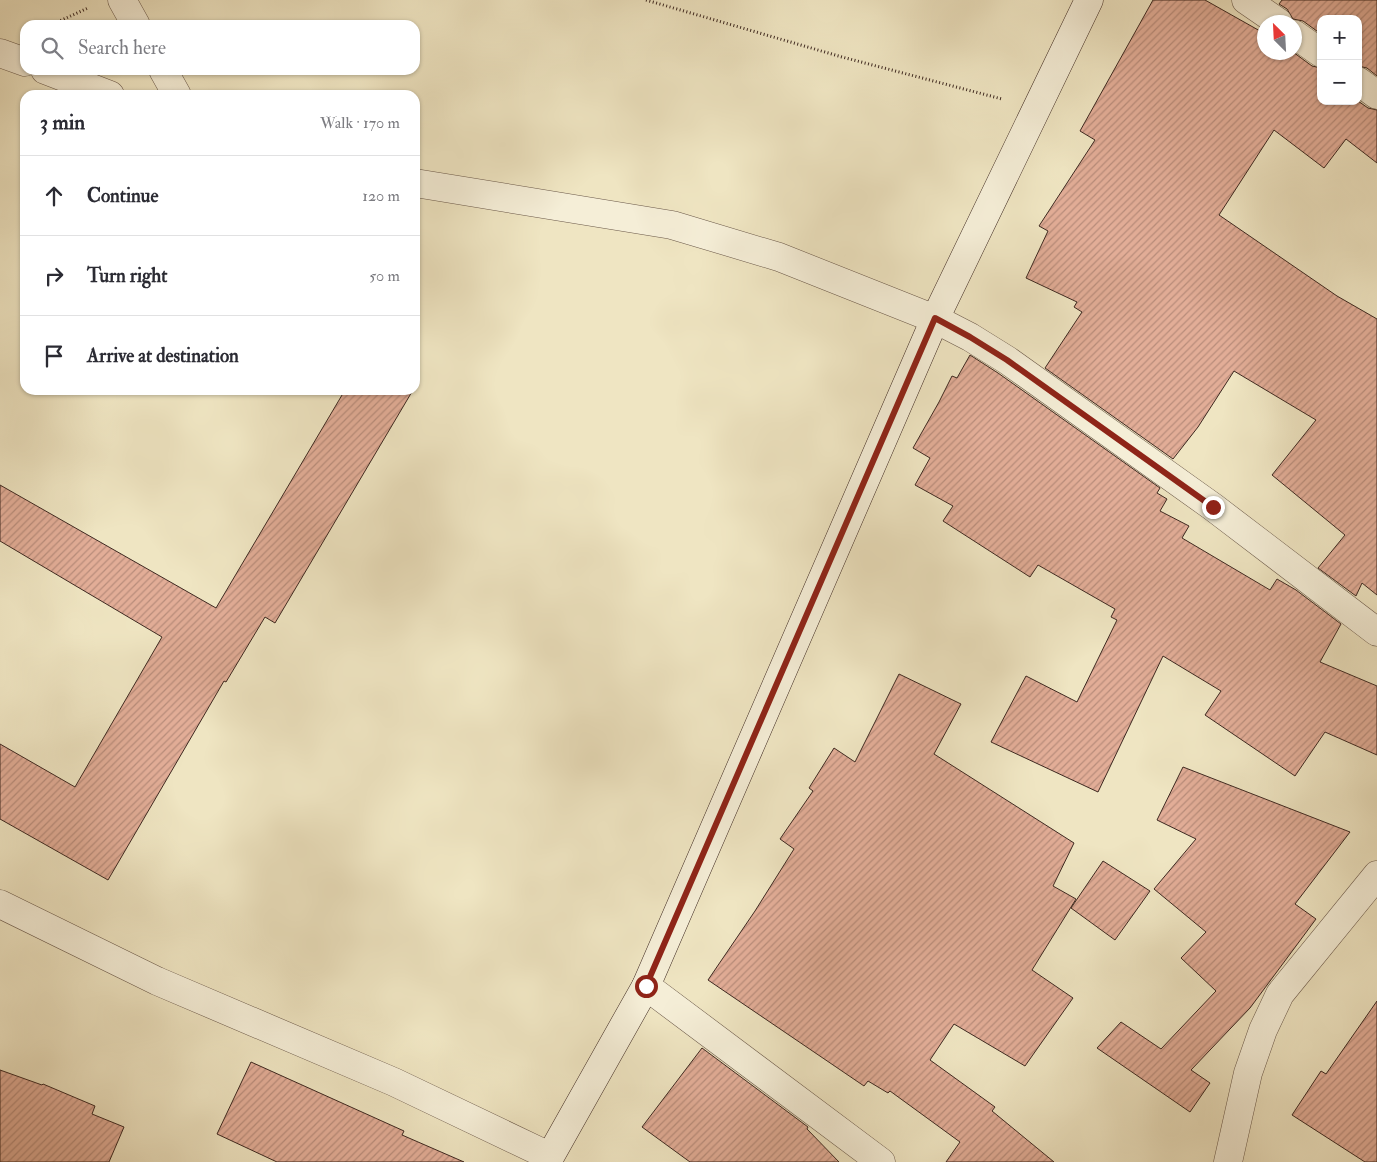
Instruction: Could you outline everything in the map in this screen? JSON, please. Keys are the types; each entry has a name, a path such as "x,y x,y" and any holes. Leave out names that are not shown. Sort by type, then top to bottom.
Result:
{"street":[{"path":"122,0 133,20"},
{"path":"0,904 157,981 394,1082 548,1159 646,986 935,318 1090,0"},
{"path":"1246,0 1268,15"},
{"path":"1302,40 1317,50"},
{"path":"0,53 20,60"},
{"path":"58,75 97,90"},
{"path":"165,75 174,90"},
{"path":"1362,84 1377,95"},
{"path":"420,184 672,225 779,257 935,318 1007,360 1213,507 1377,632"},
{"path":"1228,1162 1248,1074 1263,1030 1280,994 1377,875"},
{"path":"646,986 881,1162"}],"path":[{"path":"646,0 842,57 1038,109"},
{"path":"61,20 95,4"}],"building":[{"path":"1153,0 1205,0 1257,29 1257,60 1302,59 1317,67 1317,105 1362,104 1368,108 1377,110 1377,163 1346,139 1324,168 1274,130 1219,215 1337,296 1377,319 1377,595 1362,583 1356,596 1318,568 1345,535 1272,475 1316,420 1234,371 1198,427 1173,459 1045,368 1082,312 1074,307 1077,302 1026,278 1048,231 1039,226 1095,140 1080,131"},
{"path":"1282,0 1377,0 1377,76 1367,68 1362,67 1362,15 1317,15 1317,31 1302,21 1302,15 1291,15 1287,9 1279,4"},
{"path":"970,355 1160,488 1157,493 1167,499 1160,511 1189,526 1182,538 1270,590 1277,579 1296,590 1341,624 1320,662 1377,686 1377,755 1325,732 1295,776 1205,715 1221,691 1163,656 1098,792 991,742 1026,676 1077,702 1117,620 1111,617 1115,609 1038,565 1030,577 943,521 953,506 915,485 930,458 913,448 952,376 957,378"},
{"path":"342,395 410,395 275,623 265,617 226,682 224,681 108,880 0,819 0,744 75,787 162,637 0,541 0,485 216,608"},
{"path":"899,674 961,704 934,754 1074,843 1053,886 1076,899 1032,970 1073,998 1025,1066 954,1024 930,1060 995,1107 992,1111 1054,1162 946,1162 960,1142 890,1091 888,1093 868,1081 864,1086 708,980 794,849 780,839 813,791 809,788 834,748 855,762"},
{"path":"1183,767 1350,832 1295,904 1316,919 1250,1008 1191,1070 1210,1083 1190,1112 1097,1048 1121,1022 1161,1049 1216,991 1181,958 1206,932 1154,889 1196,839 1157,820"},
{"path":"1103,861 1150,891 1115,940 1071,908"},
{"path":"1377,1001 1377,1162 1365,1162 1292,1115 1321,1071 1326,1074"},
{"path":"702,1048 808,1127 807,1129 839,1162 690,1162 642,1127"},
{"path":"251,1062 404,1131 402,1135 464,1162 277,1162 217,1134"},
{"path":"0,1070 43,1084 95,1106 92,1114 124,1127 109,1162 0,1162"}],"route":[{"path":"646,986 935,318 1007,360 1213,507"}]}
